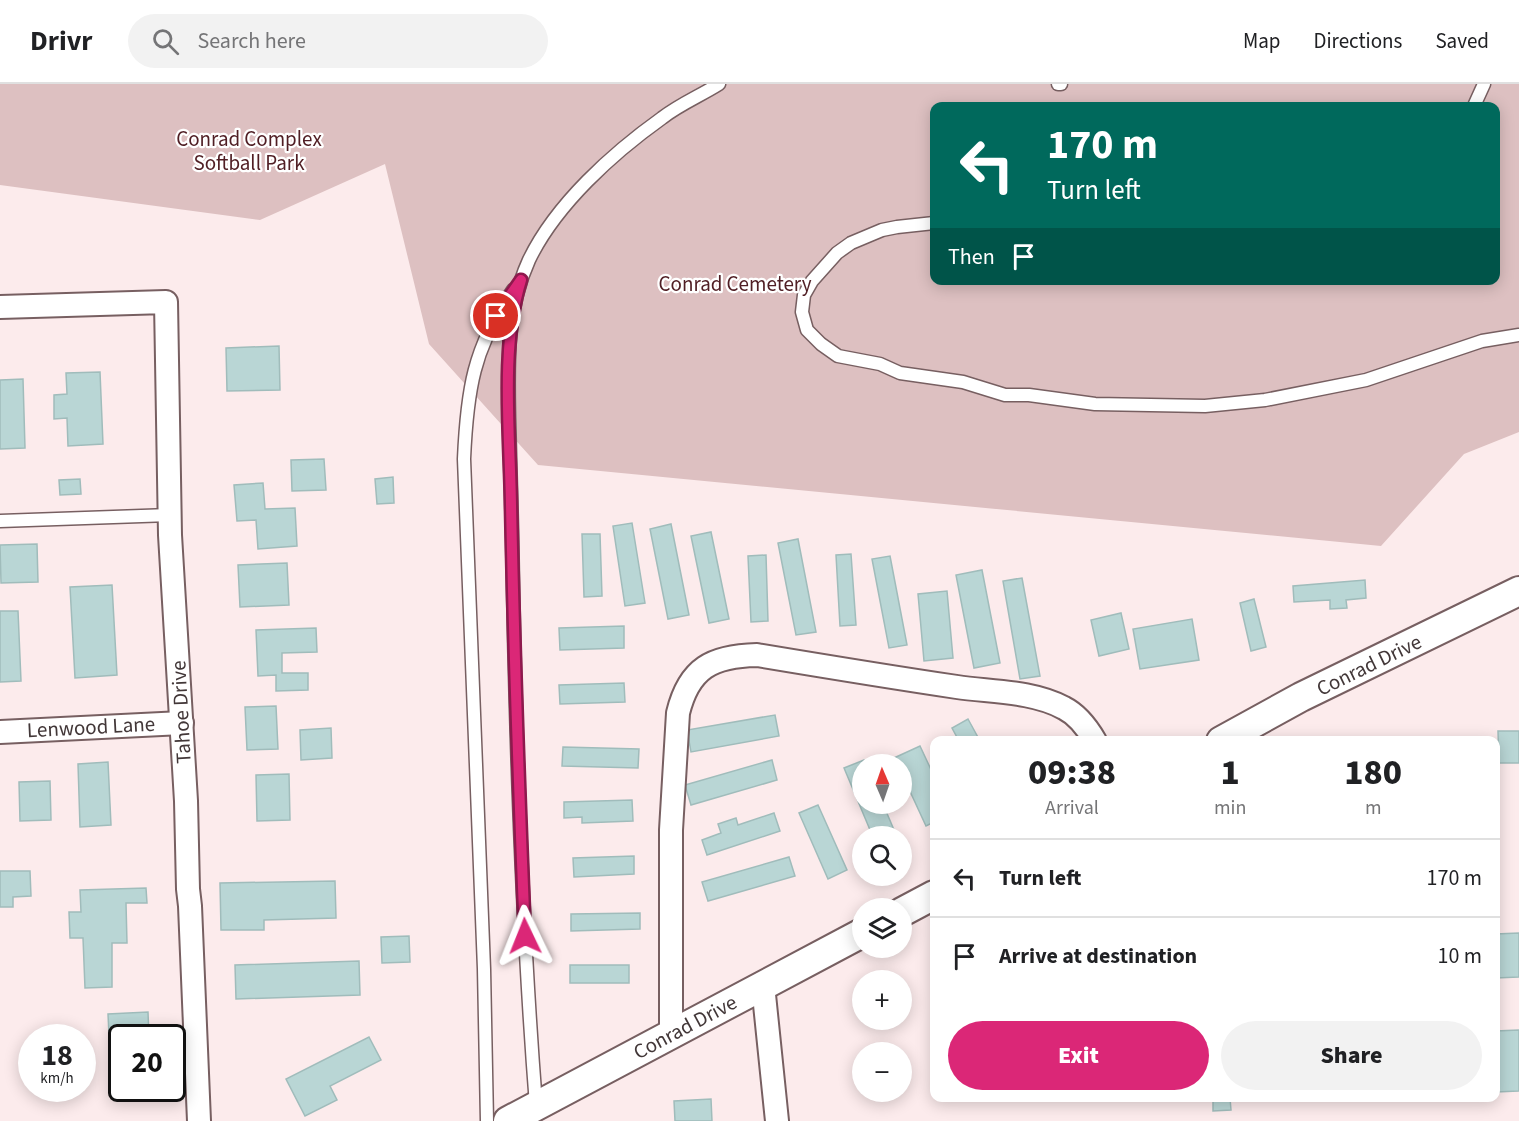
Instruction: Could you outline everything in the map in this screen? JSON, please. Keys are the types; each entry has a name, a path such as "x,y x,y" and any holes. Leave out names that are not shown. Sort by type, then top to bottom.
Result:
{"street":[{"name":"Tahoe Drive","path":"0,307 166,302 170,515 182,723 199,1121"},
{"name":"Conrad Drive","path":"1230,736 1301,697 1519,591"},
{"path":"672,1034 671,830 678,713 687,686 706,666 732,655 757,655 1012,694 1050,702 1066,709 1086,727 1092,736"},
{"name":"Lenwood Lane","path":"0,732 182,723"},
{"path":"912,907 930,897"},
{"name":"Conrad Drive","path":"508,1121 852,938"},
{"path":"763,985 777,1121"}],"lane":[{"path":"487,1121 484,969 464,459 466,406 478,358 496,316 521,280 542,238 556,218 588,181 621,150 662,117 720,84"},
{"path":"1476,102 1484,84"},
{"path":"930,224 882,230 851,243 837,253 812,281 804,295 802,312 807,330 820,344 838,356 879,364 900,374 963,382 1005,395 1029,395 1095,404 1205,406 1265,400 1346,385 1482,341 1519,335"},
{"path":"521,280 510,327 514,662 526,981 537,1106"},
{"path":"0,521 170,515"}],"green space":[{"name":"Conrad Cemetery","path":"0,84 1519,84 1519,432 1464,454 1381,546 538,465 429,344 385,164 260,220 0,185"}],"building":[{"path":"279,346 280,390 227,391 226,348"},
{"path":"100,372 103,444 68,446 67,418 54,419 54,395 67,394 66,373"},
{"path":"23,379 25,448 0,449 0,380"},
{"path":"324,459 326,490 292,491 291,460"},
{"path":"393,477 394,503 377,504 375,479"},
{"path":"80,479 81,494 60,495 59,480"},
{"path":"263,483 265,509 295,508 297,546 258,549 256,520 237,521 234,485"},
{"path":"632,523 645,603 625,606 613,526"},
{"path":"671,524 689,615 668,619 650,529"},
{"path":"711,532 729,619 709,623 691,536"},
{"path":"582,534 600,534 602,596 584,597"},
{"path":"798,539 816,632 796,635 778,543"},
{"path":"37,544 38,582 1,583 0,545"},
{"path":"851,554 856,625 840,626 836,555"},
{"path":"766,555 768,621 751,622 748,556"},
{"path":"890,556 907,645 889,648 872,559"},
{"path":"287,563 289,605 240,607 238,565"},
{"path":"982,570 1000,663 974,668 956,575"},
{"path":"1022,578 1040,676 1020,679 1003,581"},
{"path":"1365,580 1366,598 1346,600 1347,608 1330,609 1330,600 1294,602 1293,586"},
{"path":"112,585 117,675 75,678 70,587"},
{"path":"947,591 953,658 924,661 918,594"},
{"path":"1254,599 1266,647 1251,651 1240,603"},
{"path":"0,611 18,611 21,681 0,682"},
{"path":"1121,613 1129,649 1099,656 1091,620"},
{"path":"1192,619 1199,660 1140,669 1133,629"},
{"path":"624,626 624,648 560,650 559,628"},
{"path":"316,628 317,652 282,653 282,673 308,673 308,690 276,691 276,675 258,676 256,630"},
{"path":"624,683 625,702 560,704 559,685"},
{"path":"276,706 278,749 247,750 245,707"},
{"path":"775,715 779,736 691,752 687,730"},
{"path":"968,719 977,736 956,736 952,728"},
{"path":"331,728 332,758 301,760 300,730"},
{"path":"1498,731 1519,731 1519,763 1500,763 1500,736"},
{"path":"920,746 930,767 930,824 926,826 912,796 912,754 903,754"},
{"path":"563,747 639,749 638,768 562,766"},
{"path":"772,760 777,780 691,805 685,785"},
{"path":"108,762 111,825 80,827 78,764"},
{"path":"852,765 852,787 844,768"},
{"path":"289,774 290,820 257,821 256,775"},
{"path":"50,781 51,820 20,821 19,782"},
{"path":"632,800 633,821 582,823 582,817 564,818 564,802"},
{"path":"818,805 847,870 828,879 799,813"},
{"path":"774,813 780,831 707,855 702,840 721,833 718,824 736,818 738,825"},
{"path":"863,814 887,814 892,826 868,826"},
{"path":"634,856 634,874 574,877 573,858"},
{"path":"789,857 795,876 708,901 702,882"},
{"path":"0,871 30,871 31,896 13,897 13,907 0,907"},
{"path":"335,881 336,918 264,920 264,930 221,930 220,883"},
{"path":"146,888 147,903 126,903 127,943 112,943 112,987 85,988 83,938 70,938 69,912 81,912 80,890"},
{"path":"640,913 640,929 571,931 571,914"},
{"path":"1519,933 1519,977 1500,978 1500,934"},
{"path":"409,936 410,962 382,963 381,937"},
{"path":"359,961 360,995 236,999 235,965"},
{"path":"570,965 629,965 629,983 570,983"},
{"path":"148,1012 148,1024 108,1024 108,1014"},
{"path":"1519,1030 1519,1091 1500,1092 1500,1031"},
{"path":"369,1037 381,1060 330,1086 337,1100 305,1116 286,1079"},
{"path":"711,1099 712,1121 675,1121 674,1101"},
{"path":"1213,1102 1230,1102 1231,1110 1213,1111"}],"route":[{"path":"496,316 521,280 510,327 509,382 514,662 525,936"}],"park label":[{"name":"Conrad Complex Softball Park","path":"249,151"}]}
